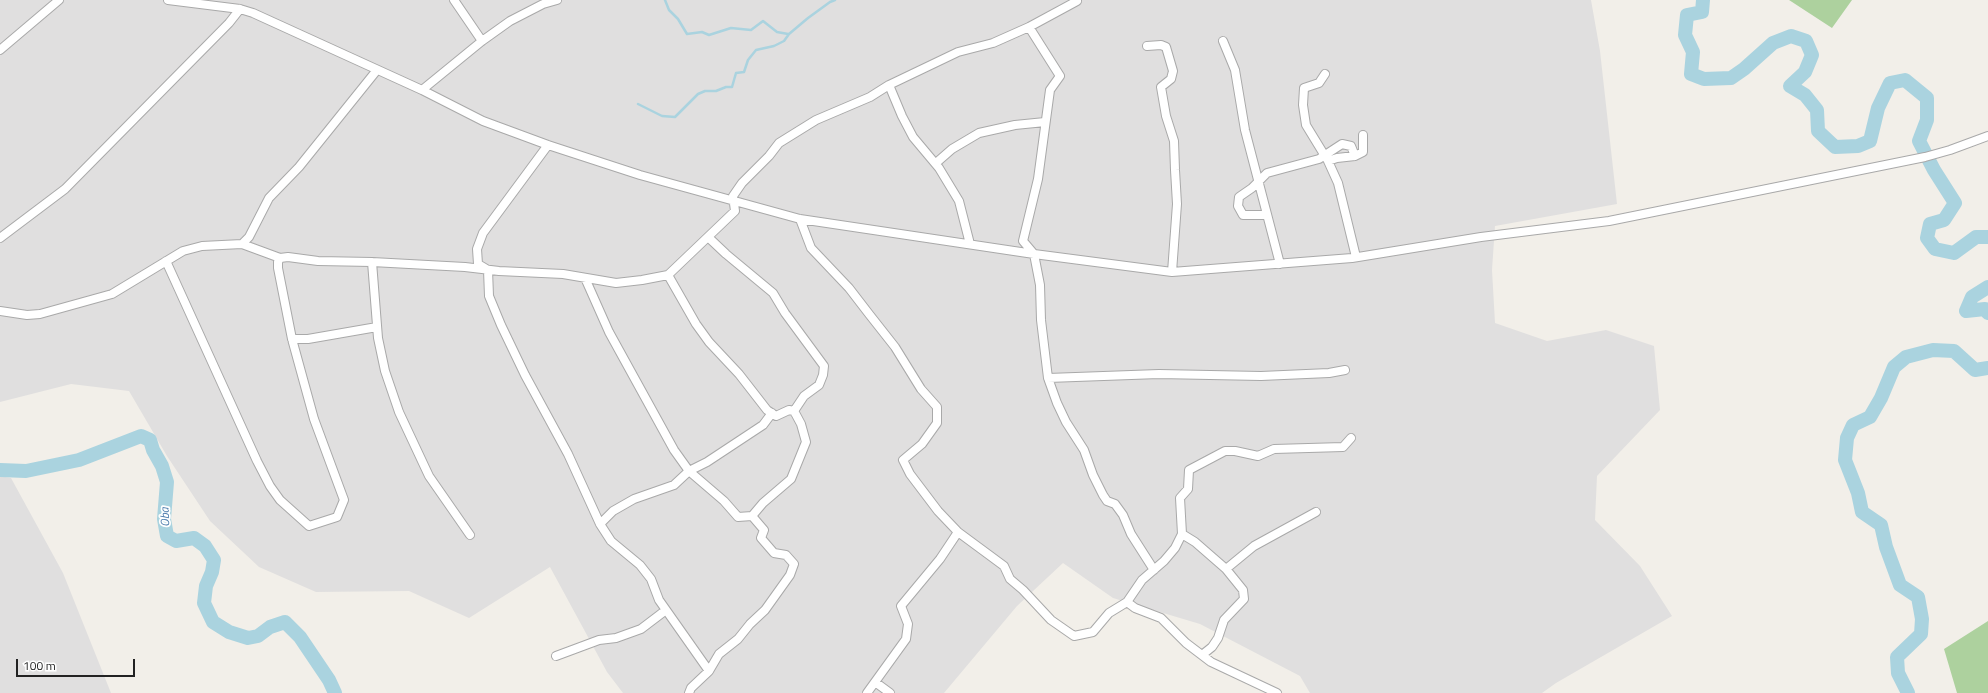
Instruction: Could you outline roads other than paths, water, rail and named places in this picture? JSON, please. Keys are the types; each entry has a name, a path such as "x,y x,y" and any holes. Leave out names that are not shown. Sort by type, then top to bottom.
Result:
{"street":[{"path":"0,50 59,0"},
{"path":"168,0 224,4 253,13 422,90 483,121 548,145 640,175 800,219 1034,254 1172,272 1356,257 1481,237 1609,221 1925,157 1950,150 1988,136"},
{"path":"454,0 482,41"},
{"path":"422,90 482,41 510,21 542,2 556,0"},
{"path":"0,311 27,315 40,314 112,294 166,261 183,252 202,246 242,244 280,258 288,257 318,261 372,262 563,274 616,283 668,275 735,211 735,201 733,196 742,183 769,156 779,143 816,120 870,97 889,85 958,52 993,43 1029,27 1077,0"},
{"path":"0,238 65,189 229,23 240,9"},
{"path":"1029,27 1060,76 1050,90 1038,179 1023,242 1034,254 1040,285 1042,327 1048,378 1057,403 1066,422 1084,450 1093,475 1103,495 1107,501 1115,504 1123,515 1132,534 1154,570"},
{"path":"1223,41 1234,70 1245,130 1280,264"},
{"path":"1147,46 1161,45 1166,47 1173,71 1171,79 1161,87 1166,116 1174,141 1176,224 1172,272"},
{"path":"242,244 249,237 269,198 299,167 377,70"},
{"path":"1325,74 1319,83 1304,88 1303,105 1306,125 1326,158 1338,183 1356,257"},
{"path":"889,85 913,137 950,183 959,201 970,244"},
{"path":"936,164 952,149 979,133 1015,125 1045,122"},
{"path":"1267,215 1243,215 1238,206 1239,197 1267,173 1319,159 1355,156 1363,152 1363,135"},
{"path":"1326,158 1342,144 1351,146 1355,156"},
{"path":"488,270 478,264 476,258 476,249 483,233 548,145"},
{"path":"800,219 811,248 864,307 895,347 921,389 937,407 937,423 922,444 902,460 910,474 938,511 958,532 1004,566 1010,579 1023,590 1050,620 1074,636 1093,632 1109,614 1127,602 1142,580 1175,548 1182,534 1180,498 1188,489 1189,470 1224,451 1235,451 1258,456 1274,449 1343,447 1351,438"},
{"path":"708,237 773,293 785,313 824,366 819,385 804,396 794,411"},
{"path":"166,261 253,454 270,486 280,500 309,526 337,518 344,500 314,419 292,339 278,268 280,258"},
{"path":"372,262 377,327 385,372 399,412 429,476 470,536"},
{"path":"488,270 489,296 501,325 525,375 568,454 600,524 611,540 644,570 651,579 659,600 709,671"},
{"path":"668,275 696,324 709,342 738,374 767,410 776,416 789,410 794,411"},
{"path":"585,278 609,332 651,411 674,450 689,471 724,501 738,517 752,516 763,503 791,480 806,442 801,424 794,411"},
{"path":"292,339 308,339 377,327"},
{"path":"1048,378 1159,374 1260,376 1329,373 1345,370"},
{"path":"600,524 613,511 649,492 674,485 689,471 707,462 763,425 772,413"},
{"path":"1226,569 1254,546 1316,512"},
{"path":"690,693 691,688 709,671 719,654 738,639 778,593 790,575 794,564 786,555 774,553 761,538 764,530 752,516"},
{"path":"867,693 906,640 908,624 901,606 940,559 958,532"},
{"path":"1182,534 1196,542 1226,569 1243,590 1244,599 1224,620 1218,638 1212,647 1202,655"},
{"path":"1127,602 1135,608 1161,618 1186,644 1211,662 1277,693"},
{"path":"556,656 599,640 616,638 641,629 666,610"},
{"path":"875,682 890,693"}],"waterway":[{"path":"665,0 669,10 678,19 687,34 702,32 709,35 731,28 751,30 763,21 777,32 788,34"},
{"path":"638,104 662,116 675,117 698,94 705,91 716,91 726,87 732,87 736,73 744,72 748,60 756,50 774,46 784,41 789,34 808,18 835,0"},
{"path":"1703,0 1702,12 1687,15 1685,35 1693,52 1691,74 1704,79 1731,78 1744,69 1773,43 1791,36 1806,41 1812,55 1805,72 1790,86 1805,95 1817,110 1818,131 1835,147 1858,146 1870,141 1878,108 1890,83 1905,80 1927,98 1927,120 1919,141 1934,170 1955,203 1944,220 1930,224 1927,238 1935,249 1954,253 1976,237 1988,237"},
{"path":"1988,287 1972,297 1966,311 1985,309 1988,313"},
{"path":"1908,693 1898,673 1897,657 1921,634 1922,619 1918,597 1900,585 1886,547 1881,525 1862,512 1858,493 1845,460 1847,438 1853,425 1870,417 1881,398 1894,367 1906,357 1933,350 1954,351 1975,370 1988,368"},
{"name":"Oba","path":"0,470 26,471 79,460 141,436 150,440 153,450 162,466 167,482 164,519 167,536 176,541 194,538 205,546 214,560 212,572 206,586 204,603 213,622 229,632 248,638 258,636 270,627 285,622 300,637 329,680 335,693"}]}
